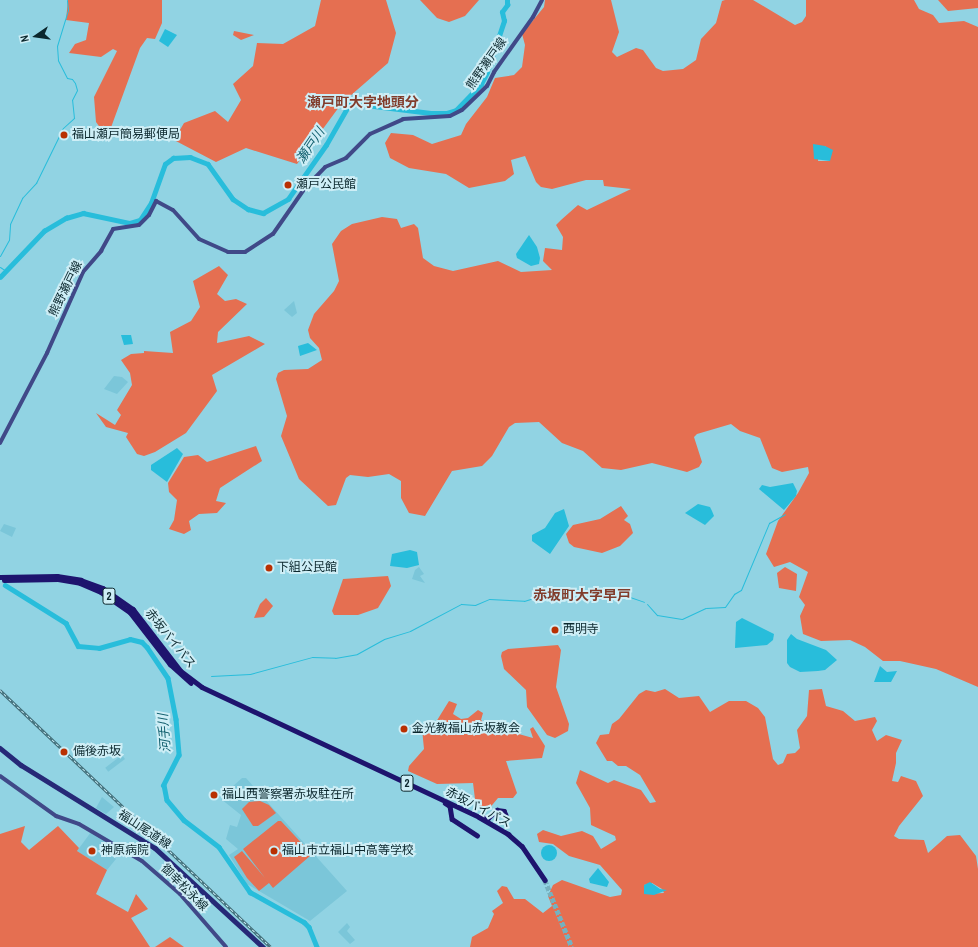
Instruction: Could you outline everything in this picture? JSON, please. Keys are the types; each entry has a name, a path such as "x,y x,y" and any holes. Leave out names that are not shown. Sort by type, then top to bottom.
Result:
{"highway":[{"name":"赤坂バイパス","path":"0,577 57,576 81,580 102,588 125,602 141,617 181,671 202,687 229,701"},
{"name":"赤坂バイパス","path":"0,580 58,579 80,583 101,592 122,606 137,620 170,664 184,678 229,701 454,805 497,827 521,847 531,858"},
{"name":"赤坂バイパス","path":"287,728 478,818 501,832 521,847"},
{"path":"444,802 450,806 450,815 452,819 477,834"},
{"path":"454,805 485,818 491,816 494,812 500,809 506,815"},
{"path":"450,815 457,809 478,818"},
{"path":"491,816 497,827"}],"main road":[{"name":"熊野瀬戸線","path":"0,443 47,353 83,272 101,251 113,229 139,225 149,215 156,201 173,210 199,239 228,252 245,252 273,234 305,188 325,168 346,158 370,134 403,119 450,116 462,110 487,86 494,72 533,17 542,0"},
{"name":"福山尾道線","path":"0,748 21,765 155,848 263,947"},
{"name":"御幸松永線","path":"0,776 56,816 79,824 142,861 180,894 226,947"}],"shaded area":[{"path":"68,0 162,0 162,23 155,39 147,38 140,48 109,133 104,133 96,122 94,97 117,51 113,49 101,57 69,53 75,44 86,40 89,23 66,20"},
{"path":"321,0 386,0 396,33 388,63 342,103 297,164 246,148 216,162 174,140 184,123 215,111 228,122 241,100 233,84 253,66 257,43 283,44 315,26"},
{"path":"420,0 479,0 465,16 449,22 437,18"},
{"path":"545,0 611,0 619,32 612,52 617,57 636,48 643,50 656,68 663,71 683,69 696,60 701,39 716,23 722,1 725,0 753,0 795,25 802,22 806,16 806,0 914,0 919,9 933,15 939,23 964,21 978,27 978,687 936,669 900,661 883,661 865,647 850,640 821,641 803,634 800,616 805,605 799,597 808,572 790,562 774,567 766,554 778,521 798,493 809,473 808,467 782,472 772,468 760,438 740,431 731,424 697,434 694,437 702,462 699,467 687,472 652,463 621,470 602,468 583,451 562,443 539,422 515,423 509,427 492,456 482,466 452,471 425,516 409,513 401,498 401,481 389,474 368,477 350,475 346,478 336,505 328,506 299,479 281,436 287,416 276,379 278,373 284,370 308,369 322,360 319,348 310,338 308,330 314,314 334,291 339,281 332,244 341,231 352,224 382,217 397,219 401,228 414,224 418,228 423,258 434,266 453,271 498,261 521,272 552,270 543,261 545,248 562,250 563,237 556,225 578,205 587,210 631,189 604,186 603,180 586,180 552,189 541,187 536,182 525,156 511,160 514,174 505,181 469,188 446,174 409,168 390,158 385,143 391,133 413,135 432,144 461,135 466,124 487,97 495,78 514,75 522,67 525,45 522,34 544,7","holes":["820,146 825,146 831,154 829,161 818,161"]},
{"path":"938,0 978,0 978,8 948,11"},
{"path":"165,29 177,35 168,47 159,41"},
{"path":"234,31 254,35 241,40 233,35"},
{"path":"813,144 825,146 833,150 830,161 814,159"},
{"path":"529,235 537,247 540,258 539,264 531,266 517,258 516,254"},
{"path":"219,266 228,275 217,294 225,301 236,299 247,304 218,332 217,343 249,336 265,344 212,375 217,391 186,433 155,452 144,456 137,454 126,437 128,433 106,427 96,413 115,425 121,415 117,410 132,385 130,373 121,360 131,354 144,353 144,351 173,353 170,332 191,321 200,307 193,281"},
{"path":"294,301 297,313 292,317 284,310"},
{"path":"121,335 131,335 133,344 124,345"},
{"path":"308,343 317,350 300,356 298,346"},
{"path":"114,376 122,377 128,382 117,394 104,389"},
{"path":"256,446 262,461 220,488 216,501 226,503 217,513 199,514 189,521 191,530 184,534 169,529 174,520 177,500 169,492 168,483 184,457 198,455 207,462"},
{"path":"177,448 183,454 167,482 151,470 151,465"},
{"path":"793,483 797,491 796,496 784,510 759,489 762,485 770,487"},
{"path":"698,504 710,507 714,516 705,525 685,513"},
{"path":"621,506 628,516 624,520 630,524 633,533 620,546 602,553 574,547 569,543 566,534 573,525 600,519"},
{"path":"564,509 569,526 550,554 532,541 532,535 545,528 555,513"},
{"path":"4,524 16,528 12,537 0,531"},
{"path":"410,550 417,552 419,565 407,568 390,566 392,554"},
{"path":"419,567 424,574 420,576 425,583 412,579 415,570"},
{"path":"785,567 797,574 796,591 779,588 777,573"},
{"path":"388,576 391,586 378,608 358,615 334,615 332,611 343,579"},
{"path":"266,598 273,606 264,617 254,618 260,604"},
{"path":"742,618 774,634 773,640 767,645 735,648 736,622"},
{"path":"791,634 797,639 826,650 837,660 825,670 800,672 790,667 787,663 787,640"},
{"path":"558,645 561,650 556,687 569,724 568,731 555,738 547,735 527,707 526,690 504,669 501,656 502,652 508,649"},
{"path":"880,666 887,672 897,671 891,682 874,682"},
{"path":"665,689 679,698 699,696 710,712 729,701 746,701 758,708 765,717 773,759 778,765 783,763 787,754 795,753 800,748 797,730 807,716 809,690 822,689 826,706 843,711 855,721 875,717 877,721 872,730 877,741 886,735 902,740 896,753 896,763 892,781 898,782 901,776 916,781 923,796 899,826 894,836 899,839 924,840 928,853 947,836 960,835 976,856 978,869 978,947 470,947 472,937 488,928 494,914 492,911 503,903 497,891 502,886 507,887 514,899 525,899 543,913 552,906 548,896 553,885 562,880 610,897 621,895 622,890 600,865 569,856 553,844 539,842 537,834 543,830 561,836 582,831 593,836 601,849 616,840 615,836 591,825 590,808 576,783 580,770 608,783 614,780 641,790 650,803 656,802 640,775 626,766 618,766 612,761 607,761 596,743 600,735 609,734 612,724 619,719 639,694 646,690 655,692","holes":["652,883 662,889 664,893 644,894 644,885"]},
{"path":"449,701 457,704 453,714 461,719 468,718 478,710 483,713 481,720 487,725 533,738 530,729 533,727 545,746 542,758 506,761 517,793 513,798 498,798 488,810 482,810 475,799 473,783 437,784 408,771 409,766 424,749 422,729 431,730"},
{"path":"122,755 125,759 108,772 105,768"},
{"name":"福山市立福山中高等学校","path":"242,778 246,778 347,891 310,921 247,884 229,855 238,849 226,839 230,825 237,827 241,815 221,799 228,792 233,799 238,795 232,787"},
{"path":"102,797 114,807 106,814 96,808"},
{"path":"260,801 269,805 276,813 258,826 253,826 242,809 249,802"},
{"path":"278,821 281,821 309,851 310,856 273,888 269,883 259,891 247,878 234,857 242,851 265,878 243,849"},
{"path":"25,826 21,842 29,850 58,826 79,848 77,851 107,870 96,894 128,912 136,894 148,909 131,918 150,947 0,947 0,834"},
{"name":"神原病院","path":"91,832 111,844 107,851 116,859 107,870 77,851"},
{"path":"549,845 556,850 557,853 552,860 549,861 542,856 541,853 546,846"},
{"path":"598,868 609,882 607,887 590,883 589,879"},
{"path":"650,882 660,889 667,890 654,895 644,894 644,885"},
{"path":"347,923 350,927 347,931 355,940 350,944 338,932"},
{"path":"170,937 184,947 155,947"}],"waterway":[{"path":"0,256 9,240 10,224 22,198 36,183 63,128 74,118 72,100 77,90 75,83 72,79 67,78 58,60 57,46 68,10 67,0"},
{"name":"瀬戸川","path":"0,277 44,231 66,218 83,213 130,223 140,220 151,203 165,164 173,158 190,157 208,164 233,199 248,209 263,213 288,199 326,145 350,103 430,113 447,113 456,110 481,84 487,72 504,21 502,12 507,5 507,0"},
{"name":"瀬戸川","path":"0,267 6,271"},
{"path":"647,604 657,615 682,619 706,608 725,607 734,594 741,590 769,523 785,514"},
{"name":"河手川","path":"5,585 66,623 78,646 99,648 130,639 142,642 147,647 168,678 176,719 179,755 164,785 167,800 184,820 219,847 250,892 304,922 309,927 317,947"},
{"path":"588,591 601,595 619,589 627,596 644,602"},
{"path":"538,596 567,594 584,590"},
{"path":"211,676 250,674 312,657 335,658 357,654 384,639 410,631 461,604 475,605 489,599 524,601 534,598"}],"tunnel":[{"path":"545,880 572,947"}],"railway":[{"path":"0,690 271,947"}],"place":[{"name":"福山瀬戸簡易郵便局","path":"64,135"},
{"name":"瀬戸公民館","path":"288,185"},
{"name":"下組公民館","path":"269,568"},
{"name":"西明寺","path":"555,630"},
{"name":"金光教福山赤坂教会","path":"404,729"},
{"name":"備後赤坂","path":"64,752"},
{"name":"福山西警察署赤坂駐在所","path":"214,795"},
{"name":"神原病院","path":"92,851"},
{"name":"福山市立福山中高等学校","path":"274,851"}],"district":[{"name":"瀬戸町大字地頭分","path":"363,102"},
{"name":"赤坂町大字早戸","path":"582,595"}]}
